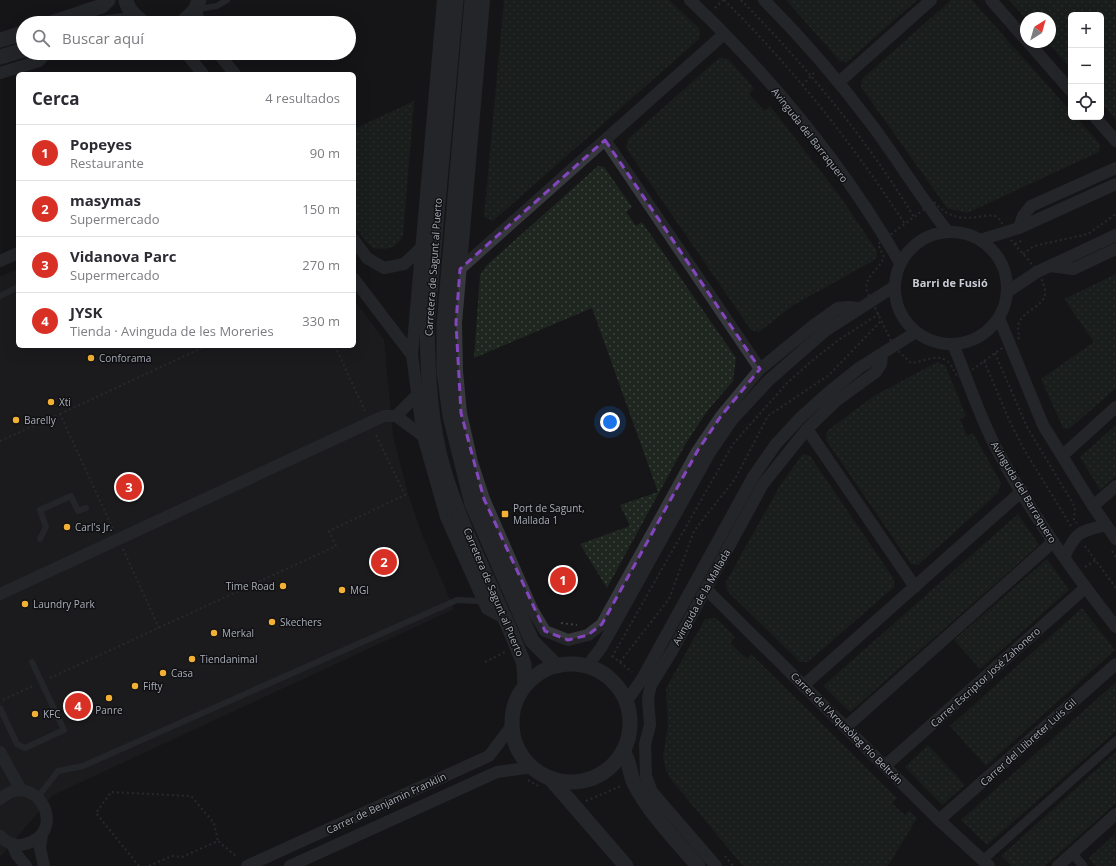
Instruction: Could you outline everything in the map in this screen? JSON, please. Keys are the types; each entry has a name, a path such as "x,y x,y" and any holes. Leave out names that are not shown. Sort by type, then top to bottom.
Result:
{"street":[{"path":"72,16 102,6 108,0"},
{"path":"126,0 127,4 137,16"},
{"path":"443,0 420,249 412,355 423,436 446,516 487,609 506,619"},
{"name":"Carretera de Sagunt al Puerto","path":"456,0 427,327 428,372 433,419 444,470 458,509 524,664 525,686"},
{"name":"Carretera de Sagunt al Puerto","path":"472,0 444,325 444,371 450,416 472,504 532,641 557,666"},
{"path":"484,0 460,269 456,323 456,370 461,413 472,462 484,499 526,596 545,631 568,640 588,635 602,624 698,450 721,416 760,369 814,325 838,308 860,308"},
{"name":"Avinguda del Barraquero","path":"690,0 724,34 793,110 834,162 886,239 900,263"},
{"path":"764,0 839,82 948,232"},
{"path":"839,82 931,0"},
{"path":"991,0 1020,33"},
{"path":"0,40 16,34"},
{"path":"460,269 724,34"},
{"path":"1033,48 1068,87"},
{"path":"0,57 16,52"},
{"path":"0,73 40,60"},
{"path":"192,60 201,72"},
{"path":"224,60 233,72"},
{"path":"1097,120 1116,141"},
{"path":"604,140 760,369"},
{"path":"1019,228 1023,216 1031,206 1116,168"},
{"path":"980,240 1019,228 1116,184"},
{"path":"948,232 966,234 980,240 992,250 1001,262 1006,280 1007,292 1004,306 999,318 979,337 965,342 953,344 933,341 916,332 908,325 900,312 896,299 895,286 900,263 910,250 920,241 931,235 948,232"},
{"path":"1007,292 1037,272 1116,235"},
{"path":"356,243 367,258 384,268 404,264 420,249"},
{"path":"1050,266 1073,269 1116,249"},
{"path":"0,261 16,254"},
{"path":"356,282 412,355"},
{"path":"587,666 601,648 709,454 732,420 769,380 825,331 895,286"},
{"path":"999,318 1044,425 1106,525 1112,542"},
{"name":"Avinguda de la Mallada","path":"626,702 642,680 753,477 776,444 800,418 859,368 916,332"},
{"name":"Avinguda del Barraquero","path":"953,344 996,447 1053,542 1085,588 1116,627"},
{"name":"Avinguda de la Mallada","path":"716,866 652,792 646,776 644,744 650,726 648,698 651,685 672,651 763,484 807,429 836,401 876,372 881,364 882,354"},
{"path":"396,416 418,394"},
{"path":"1063,455 1116,407"},
{"path":"0,594 384,416 396,416 423,436"},
{"path":"807,429 914,587"},
{"path":"1093,506 1116,486"},
{"path":"803,686 1022,491"},
{"path":"1064,557 1072,540 1080,533 1106,525"},
{"path":"846,727 1053,542"},
{"name":"Carrer Escriptor José Zahonero","path":"885,766 1085,588"},
{"name":"Carrer de l'Arqueòleg Pío Beltrán","path":"706,589 803,686 986,863"},
{"path":"522,616 526,596"},
{"path":"614,602 619,616"},
{"path":"1104,612 1116,613"},
{"path":"655,656 672,651"},
{"path":"550,778 565,782 578,782 591,779 605,772 613,765 624,751 628,742 630,726 626,702 621,690 599,671 587,666 569,664 557,666 539,674 525,686 515,704 512,724 518,748 533,767 550,778 626,866"},
{"name":"Carrer del Llibreter Luis Gil","path":"940,820 1116,664"},
{"name":"Carrer de Benjamin Franklin","path":"247,866 489,756 512,724"},
{"path":"986,863 1116,741"},
{"path":"624,751 629,758 633,781 655,816 698,866"},
{"path":"0,752 21,790"},
{"name":"Carrer de Benjamin Franklin","path":"290,866 497,772 533,767"},
{"path":"0,799 13,791 21,790 38,797 44,805 47,815 40,848 44,866"},
{"path":"1058,866 1116,815"},
{"path":"655,816 678,822"},
{"path":"0,836 12,844 23,845 34,842 42,834"},
{"path":"12,844 17,855 26,866"},
{"path":"1072,854 1083,866"}],"lane":[{"path":"198,11 217,6 227,0"},
{"path":"0,296 16,288"},
{"path":"40,539 46,526 40,510 71,496 78,511 86,508"},
{"path":"38,797 58,771 82,766 458,600 479,601 487,609"},
{"path":"0,708 17,744 25,748 64,730 32,662"}],"path":[{"path":"724,0 757,33 802,85 870,171 905,224"},
{"path":"742,0 811,76 892,182 914,217"},
{"path":"802,85 823,65"},
{"path":"934,202 942,212 950,216 960,218 994,216 1001,220 1006,232 1037,272 1044,284 1045,294 1041,301 1021,317 1018,324 1019,338 1009,343 966,375 959,377 956,375 950,364 944,359 929,358 921,362 911,363 894,346 866,290 866,282 871,274 880,265 884,257 878,244 905,224 934,202"},
{"path":"1023,254 1034,246 1088,234 1116,214"},
{"path":"612,657 733,444 783,387 813,360 840,339 879,314"},
{"path":"60,414 202,348"},
{"path":"0,701 336,546 329,531 405,495 336,348"},
{"path":"995,353 1027,427 1075,507 1074,520 1080,533"},
{"path":"984,361 1024,451 1116,587"},
{"path":"1112,542 1116,557"},
{"path":"485,662 517,646"},
{"path":"601,648 642,680"},
{"path":"139,866 96,813 111,792 191,796 214,823 218,841 237,857"},
{"path":"148,866 172,856 182,857 218,841"},
{"path":"723,854 733,866"}],"highlighted area":[{"path":"605,140 760,369 721,416 698,450 602,624 588,635 568,640 545,631 484,499 461,413 456,323 460,269"}],"shaded area":[{"path":"504,0 669,0 700,29 699,39 493,221 484,217"},
{"path":"786,0 917,0 847,62 840,61"},
{"path":"951,0 972,0 1068,109 1068,120 1079,120 1100,144 1099,152 967,213 947,208 861,87 862,79"},
{"path":"1009,0 1116,0 1116,120 1104,106 1104,12 1068,12 1068,66 1052,48 1056,48 1056,12 1020,12"},
{"path":"719,58 728,59 754,88 749,94 765,111 770,106 839,195 877,251 876,259 792,306 759,332 751,330 626,148 628,139"},
{"path":"414,101 403,235 400,241 393,247 384,249 373,248 365,241 356,228 356,128"},
{"path":"598,166 604,167 632,207 626,212 636,226 642,222 736,358 733,381 708,410 686,443 607,588 580,544 630,526 620,505 658,492 592,308 474,358 480,275 487,265"},
{"path":"16,270 16,348 356,348 356,303 384,340 393,436 408,494 421,532 454,609 53,795 0,857 0,277"},
{"path":"1116,274 1116,388 1069,429 1063,428 1041,379 1094,342 1064,299"},
{"path":"937,362 945,365 966,416 960,419 967,436 973,433 1001,483 998,493 918,565 911,564 826,440 827,431 874,396"},
{"path":"1116,425 1116,476 1100,490 1080,457"},
{"path":"803,454 810,456 894,579 894,587 808,662 800,662 727,591 726,582 781,484"},
{"path":"1018,514 1039,545 850,712 823,686"},
{"path":"1047,559 1069,590 980,669 954,640"},
{"path":"1082,608 1115,650 986,766 950,726"},
{"path":"716,618 735,637 730,643 747,659 751,654 897,798 892,803 905,815 909,811 917,818 888,866 743,866 669,777 663,756 668,726 666,688 705,619"},
{"path":"1116,682 1116,731 987,845 961,820"},
{"path":"928,745 965,785 942,805 905,767"},
{"path":"1116,752 1116,803 1045,866 1012,866 1001,856"},
{"path":"1115,834 1116,866 1096,866 1089,858"}],"place":[{"name":"Conforama","path":"91,358"},
{"name":"Xti","path":"51,402"},
{"name":"Barelly","path":"16,420"},
{"name":"Vidanova Parc","path":"129,487"},
{"name":"Port de Sagunt, Mallada 1","path":"505,514"},
{"name":"Carl's Jr.","path":"67,527"},
{"name":"masymas","path":"384,562"},
{"name":"Popeyes","path":"563,580"},
{"name":"Time Road","path":"283,586"},
{"name":"MGI","path":"342,590"},
{"name":"Laundry Park","path":"25,604"},
{"name":"Skechers","path":"272,622"},
{"name":"Merkal","path":"214,633"},
{"name":"Tiendanimal","path":"192,659"},
{"name":"Casa","path":"163,673"},
{"name":"Fifty","path":"135,686"},
{"name":"Panre","path":"109,698"},
{"name":"JYSK","path":"78,706"},
{"name":"KFC","path":"35,714"}],"district":[{"name":"Barri de Fusió","path":"950,282"}]}
